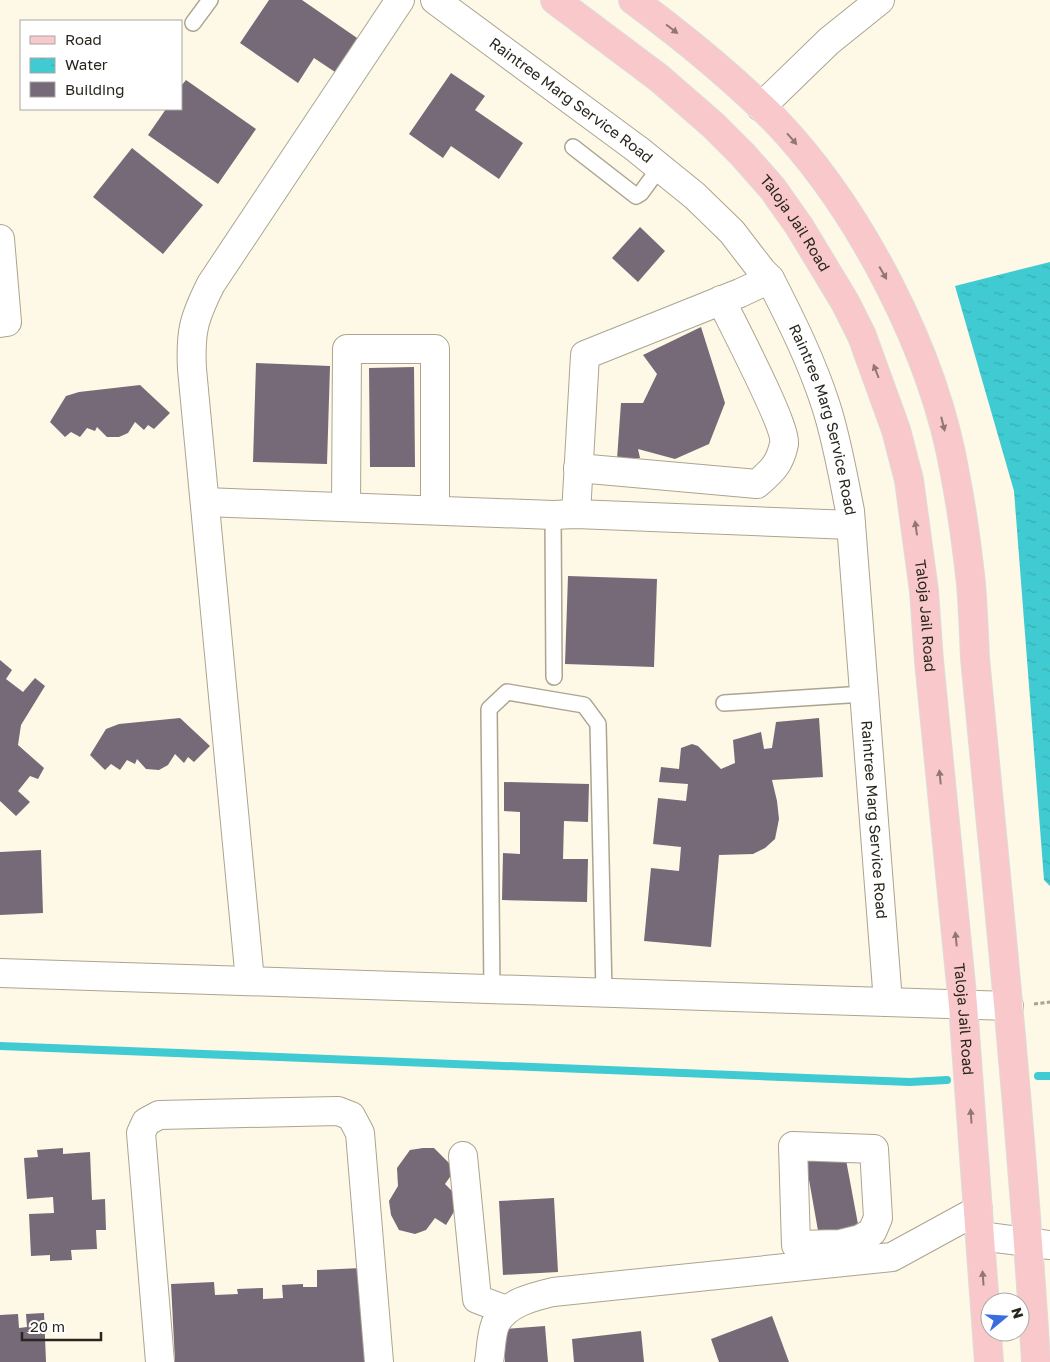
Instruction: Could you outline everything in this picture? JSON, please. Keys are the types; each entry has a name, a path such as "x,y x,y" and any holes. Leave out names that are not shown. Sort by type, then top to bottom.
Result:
{"main road":[{"name":"Taloja Jail Road","path":"555,0 659,78 713,125 773,189 799,226 845,302 862,336 896,430 910,489 924,591 928,661 963,1005 985,1292"},
{"path":"633,0 688,42 745,91 810,160 838,200 874,258 905,317 942,417 955,470 971,586 975,658 1009,1006 1038,1244 1034,1324 1036,1362"},
{"name":"Taloja Jail Road","path":"988,1342 989,1362"}],"street":[{"path":"250,981 191,349 192,330 198,310 211,284 400,0"},
{"name":"Raintree Marg Service Road","path":"435,0 660,167 695,196 732,232 770,279 807,357 826,406 850,511 888,1002"},
{"path":"762,107 829,41 880,0"},
{"path":"0,239 7,322 0,323"},
{"path":"565,514 578,468 585,355 770,279"},
{"path":"578,468 757,484 776,468 784,442 778,420 721,300"},
{"path":"346,498 347,349 435,349 435,501"},
{"path":"205,502 346,498 435,501 565,514 851,526"},
{"path":"0,973 1009,1006"},
{"path":"160,1362 141,1134 146,1122 159,1115 338,1111 351,1116 360,1133 379,1362"},
{"path":"463,1156 477,1300 506,1310"},
{"path":"489,1362 495,1324 506,1310 529,1298 553,1292 809,1255 892,1257 979,1223 1038,1244"}],"lane":[{"path":"193,23 210,0"},
{"path":"573,147 636,196 641,193 660,167"},
{"path":"554,677 565,514"},
{"path":"492,989 489,708 507,692 584,706 598,724 604,993"},
{"path":"724,703 864,694"}],"water":[{"path":"1050,262 1050,886 1044,880 1014,491 955,286"}],"building":[{"path":"269,0 302,0 360,40 338,74 314,58 298,83 240,43"},
{"path":"451,73 485,96 475,110 523,143 499,179 451,146 443,158 409,134"},
{"path":"186,80 256,129 218,184 148,135 165,110 182,110 182,85"},
{"path":"132,148 203,205 163,254 93,197"},
{"path":"640,227 665,251 638,282 612,258"},
{"path":"701,327 725,403 709,444 675,459 638,449 640,458 617,459 621,403 643,403 657,374 643,355"},
{"path":"256,363 330,366 327,464 253,462"},
{"path":"414,367 415,467 370,467 369,368"},
{"path":"140,385 170,413 154,429 148,425 144,430 135,422 128,433 119,437 107,437 97,427 95,431 87,428 80,437 71,432 65,437 50,422 66,396 79,392"},
{"path":"568,576 657,579 654,667 565,664"},
{"path":"0,660 12,670 6,679 23,692 35,678 45,686 21,725 18,745 44,768 38,779 30,776 18,791 30,802 16,816 0,801"},
{"path":"180,718 210,746 194,762 188,757 184,763 175,754 168,765 159,770 146,769 137,759 135,764 127,760 120,770 111,764 105,770 90,755 106,729 119,724"},
{"path":"819,718 823,777 772,780 779,819 775,839 765,848 753,854 719,855 711,947 644,941 651,868 679,871 681,847 653,844 658,798 686,801 688,784 659,782 661,767 679,769 681,748 692,744 698,746 721,769 735,763 733,740 761,732 764,749 772,748 776,722"},
{"path":"504,782 589,784 588,822 564,821 563,859 588,859 587,902 502,900 503,853 520,854 520,812 504,811"},
{"path":"41,850 43,913 0,915 0,852"},
{"path":"63,1148 63,1154 90,1152 92,1200 105,1199 106,1230 96,1230 97,1249 71,1250 72,1260 50,1261 50,1255 31,1256 29,1214 54,1213 53,1197 27,1199 24,1158 38,1157 37,1150"},
{"path":"434,1148 451,1165 452,1174 445,1184 461,1200 446,1225 435,1218 426,1230 415,1234 399,1230 391,1215 389,1201 398,1186 397,1168 410,1150"},
{"path":"844,1149 860,1235 820,1242 805,1157"},
{"path":"554,1198 558,1272 503,1275 499,1201"},
{"path":"362,1268 367,1362 175,1362 171,1284 214,1282 215,1295 238,1294 237,1289 263,1288 263,1299 283,1298 282,1285 303,1284 303,1287 317,1287 317,1270"},
{"path":"44,1313 46,1362 0,1362 0,1315 18,1314 19,1328 27,1327 26,1314"},
{"path":"772,1316 789,1362 719,1362 711,1339"},
{"path":"545,1326 548,1362 505,1362 503,1329"},
{"path":"641,1331 644,1362 574,1362 572,1339"}],"waterway":[{"path":"0,1046 910,1082 947,1080"},
{"path":"1038,1076 1050,1076"}]}
